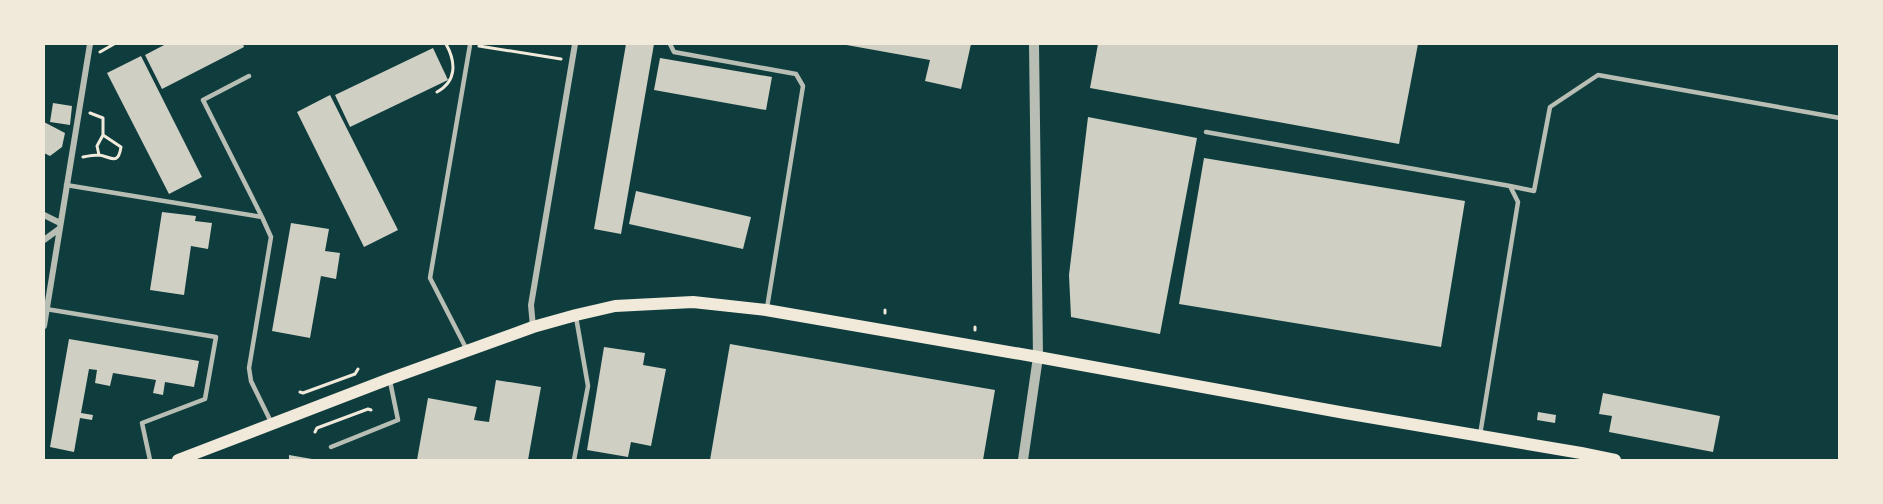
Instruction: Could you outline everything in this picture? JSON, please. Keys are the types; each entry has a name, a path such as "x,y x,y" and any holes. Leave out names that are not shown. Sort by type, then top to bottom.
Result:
{"main road":[{"path":"178,460 389,378 533,327 615,306 693,302 766,310 1615,460"}],"street":[{"path":"44,326 90,44"},
{"path":"533,327 531,305 575,44"},
{"path":"1023,460 1038,357 1034,44"},
{"path":"44,215 59,226"},
{"path":"44,240 59,226"}],"lane":[{"path":"670,44 674,52 795,74 803,86 766,310"},
{"path":"467,350 430,278 470,45"},
{"path":"1206,132 1534,191 1550,107 1598,75 1839,118"},
{"path":"249,76 203,100 271,237 249,368 251,381 272,424"},
{"path":"66,185 262,217"},
{"path":"1480,435 1518,202 1510,186"},
{"path":"46,309 216,337 205,399 142,423 150,460"},
{"path":"574,460 588,386 576,315"},
{"path":"331,447 398,420 389,378"}],"path":[{"path":"100,52 114,44"},
{"path":"437,92 445,87 453,75 451,56 446,44"},
{"path":"470,45 572,61"},
{"path":"90,113 104,118 103,135 97,146 99,155"},
{"path":"82,157 99,155 110,160 116,159 121,147 103,135"},
{"path":"301,393 355,374 358,369"},
{"path":"316,430 370,410"}],"building":[{"path":"166,44 243,44 244,47 162,89 145,55"},
{"path":"626,44 654,44 621,234 594,229"},
{"path":"841,44 971,44 961,89 925,81 930,60"},
{"path":"1098,44 1418,44 1399,144 1090,88"},
{"path":"433,48 448,80 350,127 335,95"},
{"path":"141,56 202,177 169,194 107,73"},
{"path":"660,58 772,77 766,110 654,90"},
{"path":"330,95 398,230 364,247 297,112"},
{"path":"53,103 72,106 70,125 50,122"},
{"path":"1088,117 1197,138 1160,334 1071,317 1069,275"},
{"path":"44,122 65,133 62,147 50,156 44,153"},
{"path":"1204,158 1465,201 1441,347 1179,304"},
{"path":"636,191 751,217 743,249 629,224"},
{"path":"162,212 196,216 195,221 212,223 208,249 191,246 184,295 150,290"},
{"path":"291,223 329,229 325,251 340,253 336,279 321,276 310,338 272,331"},
{"path":"69,339 199,361 194,387 165,382 163,395 153,393 156,380 113,373 110,386 95,383 97,370 89,369 81,413 93,415 92,420 80,418 74,452 50,447"},
{"path":"730,344 995,390 983,460 710,460"},
{"path":"604,347 645,353 643,365 666,369 651,446 631,442 628,457 587,450"},
{"path":"496,380 541,387 528,460 417,460 428,398 477,407 474,420 489,422"},
{"path":"1603,393 1720,416 1713,452 1609,432 1612,416 1599,414"},
{"path":"1538,412 1556,415 1555,423 1537,420"},
{"path":"289,455 312,459 312,460 289,460"}]}
